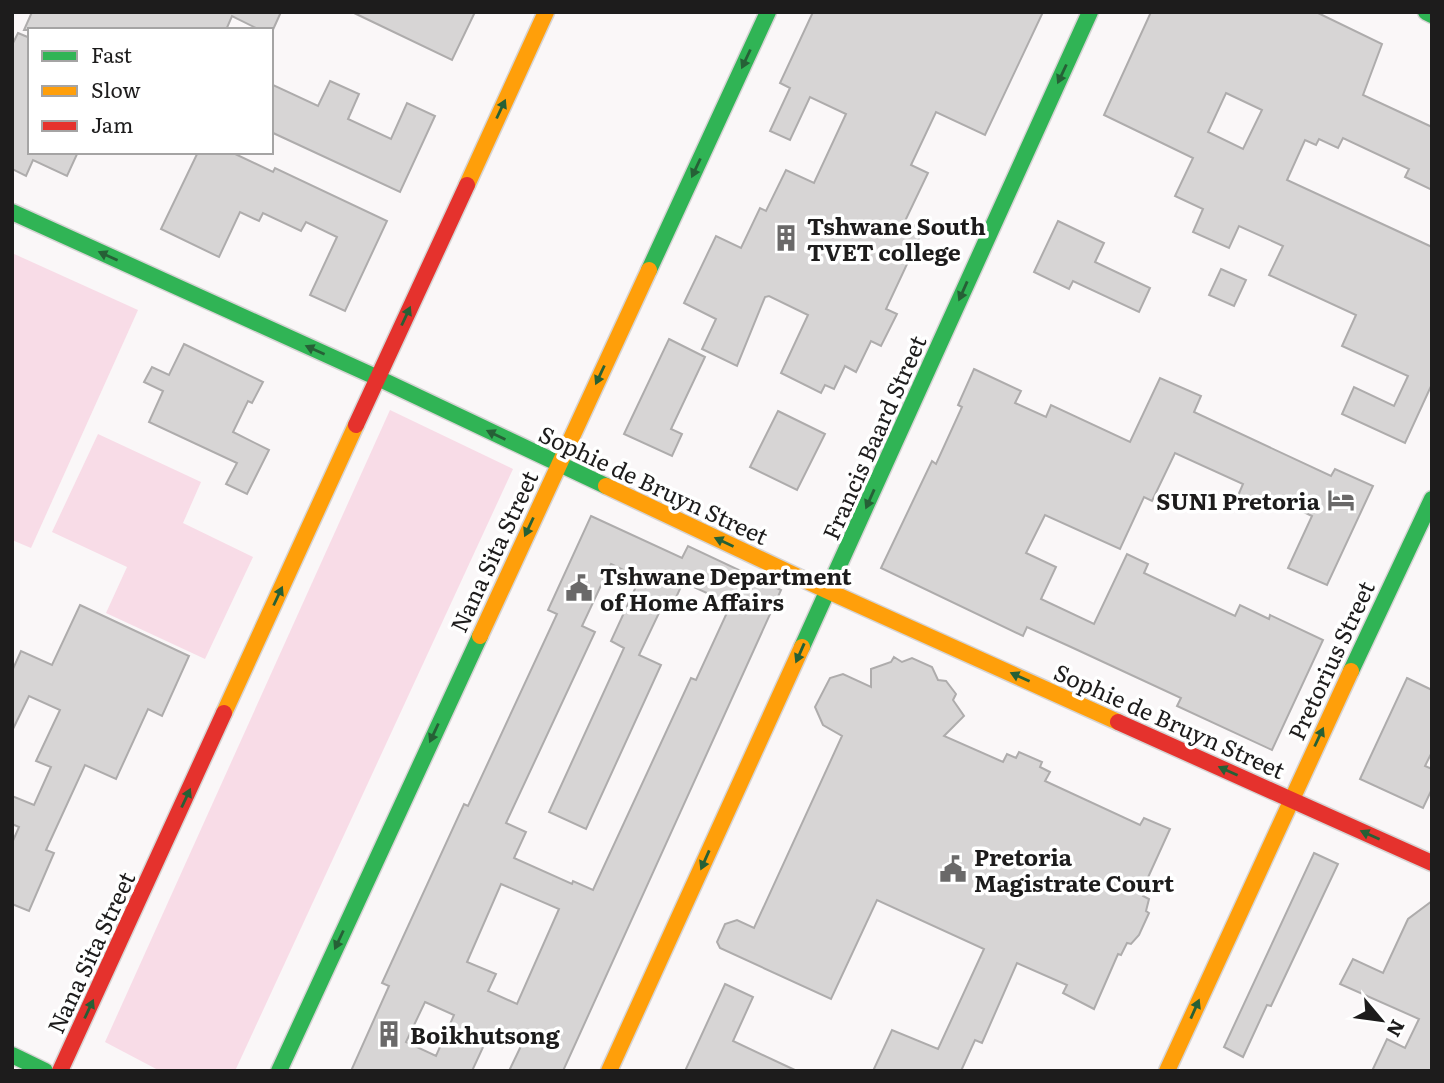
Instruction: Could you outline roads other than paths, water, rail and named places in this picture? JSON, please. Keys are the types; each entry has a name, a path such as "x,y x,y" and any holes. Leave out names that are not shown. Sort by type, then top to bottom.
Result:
{"main road":[{"name":"Nana Sita Street","path":"60,1071 546,12"},
{"path":"514,82 560,12"},
{"name":"Nana Sita Street","path":"279,1071 768,12"},
{"name":"Francis Baard Street","path":"610,1071 1090,12"},
{"path":"1426,12 1432,15"},
{"name":"Sophie de Bruyn Street","path":"12,212 378,378 828,591 1432,863"},
{"name":"Pretorius Street","path":"1167,1071 1290,799 1432,499"},
{"path":"12,1055 45,1071"}],"place":[{"name":"Tshwane South TVET college","path":"786,238"},
{"name":"SUN1 Pretoria","path":"1341,500"},
{"name":"Tshwane Department of Home Affairs","path":"579,588"},
{"name":"Pretoria Magistrate Court","path":"953,869"},
{"name":"Boikhutsong","path":"389,1034"}]}
